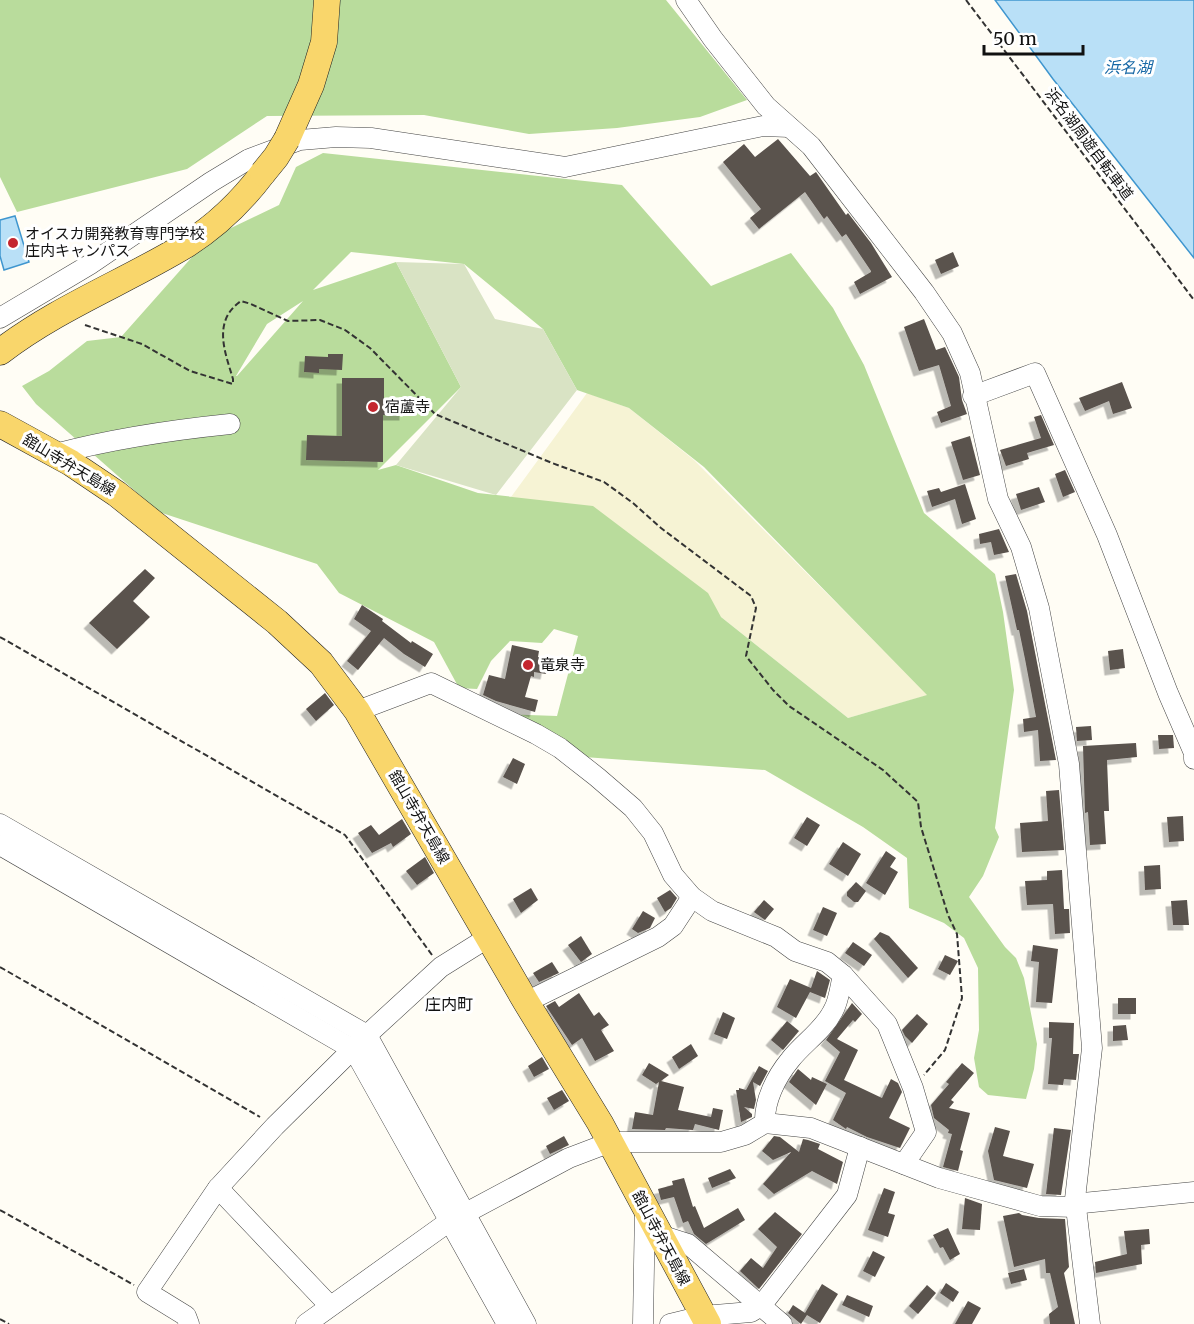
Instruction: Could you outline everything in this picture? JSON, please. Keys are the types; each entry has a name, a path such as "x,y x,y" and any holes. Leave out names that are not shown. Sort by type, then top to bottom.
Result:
{"main road":[{"path":"0,352 22,335 58,314 187,244 248,194 276,157 311,85 324,42 327,0"},
{"name":"舘山寺弁天島線","path":"0,424 55,454 117,494 285,628 321,663 357,711 526,1002 611,1142 705,1320"}],"street":[{"path":"686,0 713,39 766,106 811,146 941,316 952,333 970,372 973,396 998,499 1021,548 1039,608 1069,764 1092,1048 1075,1207 1089,1324"},
{"path":"0,318 89,265 211,182 249,159 300,140 336,137 371,138 564,167 763,126 789,127"},
{"path":"973,396 1035,373 1107,535 1168,693 1194,753 1194,759"},
{"path":"55,454 91,444 179,429 230,424"},
{"path":"357,711 430,683 536,734 560,748 633,808 653,833 673,875 692,897 712,911 776,937 795,951 827,962 843,975 887,1024 913,1088 927,1132 904,1164"},
{"path":"0,824 361,1042 457,1217 507,1324"},
{"path":"0,845 361,1042"},
{"path":"526,1002 658,937 673,926 692,897"},
{"path":"189,1324 186,1316 147,1292 218,1188 275,1126 441,967 489,937"},
{"path":"765,1123 764,1109 772,1089 789,1060 816,1034 833,1011 843,975"},
{"path":"306,1324 457,1217 569,1158 611,1142 721,1142 745,1135 765,1123 811,1128 939,1178 1040,1206 1075,1207 1083,1203 1194,1192"},
{"path":"670,1324 751,1312 760,1306 847,1195 860,1147"},
{"path":"218,1188 330,1306"},
{"path":"643,1324 645,1207"},
{"path":"457,1217 526,1324"},
{"path":"660,1235 688,1244 782,1324"}],"path":[{"name":"浜名湖周遊自転車道","path":"966,0 1194,300"},
{"path":"85,325 142,344 190,371 232,384 233,379 222,342 222,333 234,307 241,302 251,304 288,321 320,320 345,330 370,348 435,414 604,482 752,596 756,608 746,656 762,678 789,706 883,770 918,802 921,827 948,915 957,934 962,998 945,1050 913,1088"},
{"path":"0,637 345,835 441,967"},
{"path":"0,967 275,1126"},
{"path":"0,1210 147,1292"},
{"path":"0,1319 9,1324"}],"shaded area":[{"path":"587,393 629,408 694,460 928,695 848,718 721,617 511,497"}],"green space":[{"path":"0,0 666,0 747,100 700,117 617,128 529,134 424,115 267,116 187,169 17,212 0,177"},
{"path":"323,153 622,185 711,286 791,253 833,308 864,365 924,513 995,574 1014,690 995,828 999,837 983,876 969,897 1005,947 1016,958 1024,978 1037,1044 1034,1069 1026,1099 988,1095 979,1087 974,1058 979,1030 978,968 964,938 944,923 909,908 907,858 863,827 765,770 570,756 497,714 557,716 578,636 554,629 542,643 510,641 491,661 477,689 459,688 434,642 339,593 317,564 159,512 36,404 22,386 49,371 87,341 121,337 208,239 279,205 296,167","holes":["351,252 464,264 543,329 577,390 629,408 704,467 927,695 848,718 721,617 708,593 593,506 478,493 396,465 378,470 461,387 396,262 313,290","303,301 237,376 236,376 267,324"]},
{"path":"396,262 464,264 495,319 543,329 577,390 496,495 396,465 461,387"}],"water":[{"name":"浜名湖","path":"995,0 1194,0 1194,258 1053,79"},
{"path":"15,216 29,262 4,270 0,256 0,220"}],"building":[{"path":"778,139 810,176 816,172 846,215 848,213 871,243 892,277 860,294 854,282 871,271 846,234 842,237 827,216 824,219 805,192 759,229 750,218 761,209 723,162 744,144 755,157"},
{"path":"953,252 959,266 941,274 935,260"},
{"path":"924,319 936,350 945,347 959,377 962,400 967,414 941,423 937,412 951,406 939,365 919,371 904,327"},
{"path":"328,354 343,354 342,370 319,369 319,373 304,372 305,356 328,357"},
{"path":"342,378 384,378 384,398 405,398 405,415 383,415 383,462 306,460 307,435 342,436"},
{"path":"1122,382 1132,408 1113,414 1109,401 1085,411 1079,398"},
{"path":"1041,415 1054,445 1027,453 1029,459 1006,466 1000,450 1041,438 1034,417"},
{"path":"970,436 980,475 963,480 951,442"},
{"path":"1065,470 1075,492 1063,497 1055,474"},
{"path":"965,484 976,519 962,524 955,499 932,507 927,491 939,488 941,492"},
{"path":"1039,487 1045,502 1021,510 1016,494"},
{"path":"999,529 1009,552 994,555 991,542 980,544 979,534"},
{"path":"145,569 155,578 133,601 150,617 117,649 89,623"},
{"path":"1016,574 1027,611 1056,760 1040,761 1038,730 1024,732 1023,719 1036,717 1019,630 1017,630 1005,576"},
{"path":"362,605 383,619 382,621 411,643 412,641 433,654 425,667 384,638 358,670 347,661 371,631 354,619"},
{"path":"512,645 539,651 538,657 549,659 546,674 534,672 534,677 531,676 525,697 538,700 535,712 483,695 489,675 505,679"},
{"path":"1123,649 1125,668 1110,670 1108,651"},
{"path":"325,693 334,705 316,721 306,709"},
{"path":"1091,726 1092,740 1077,741 1076,727"},
{"path":"1158,735 1173,735 1174,748 1159,749"},
{"path":"1136,743 1137,757 1107,760 1109,811 1104,811 1106,844 1090,845 1088,812 1085,813 1083,746"},
{"path":"513,758 525,764 517,784 503,777"},
{"path":"1059,790 1064,850 1022,852 1020,823 1048,821 1046,791"},
{"path":"1183,816 1184,841 1169,842 1167,817"},
{"path":"807,817 820,825 807,846 794,838"},
{"path":"402,819 411,834 393,847 391,843 372,853 358,833 371,825 379,835"},
{"path":"843,842 861,854 848,876 829,864"},
{"path":"886,851 896,858 890,867 898,872 885,895 866,883"},
{"path":"425,857 434,873 417,885 406,871"},
{"path":"1160,865 1161,889 1145,890 1144,866"},
{"path":"1062,870 1064,909 1069,909 1070,933 1055,934 1053,904 1027,905 1025,881 1047,880 1047,871"},
{"path":"856,882 866,891 858,902 854,902 847,896 847,892"},
{"path":"531,888 538,900 521,913 513,899"},
{"path":"670,890 677,898 671,908 665,912 657,898"},
{"path":"764,900 774,909 765,920 754,912"},
{"path":"1187,900 1189,925 1173,925 1171,901"},
{"path":"823,907 837,913 827,936 813,930"},
{"path":"643,911 655,918 650,928 638,933 632,929"},
{"path":"880,932 889,936 918,968 908,978 874,939"},
{"path":"581,936 592,954 581,962 568,945"},
{"path":"853,942 872,955 864,966 845,953"},
{"path":"1033,945 1058,949 1052,1003 1036,1002 1039,962 1031,961"},
{"path":"945,955 958,961 950,975 938,969"},
{"path":"552,962 559,973 539,982 533,973"},
{"path":"817,971 830,980 825,998 810,992 796,1018 777,1007 790,979 811,988"},
{"path":"579,993 594,1016 599,1012 609,1025 601,1030 614,1051 595,1061 582,1038 572,1045 546,1006 555,1001 559,1007"},
{"path":"1118,998 1136,998 1136,1014 1118,1014"},
{"path":"852,1003 862,1014 855,1022 853,1020 837,1039 858,1050 844,1080 882,1098 891,1079 898,1083 902,1092 889,1118 910,1128 900,1148 867,1137 847,1127 846,1129 833,1120 846,1093 825,1081 840,1052 826,1040"},
{"path":"723,1012 735,1018 727,1039 714,1034"},
{"path":"917,1014 928,1024 912,1043 902,1030"},
{"path":"787,1021 799,1031 783,1050 771,1040"},
{"path":"1049,1022 1074,1023 1073,1054 1079,1054 1076,1080 1064,1079 1063,1085 1048,1084 1052,1038 1049,1038"},
{"path":"1126,1025 1128,1040 1113,1041 1113,1026"},
{"path":"691,1044 698,1056 679,1069 672,1057"},
{"path":"542,1057 549,1069 534,1077 528,1066"},
{"path":"649,1063 669,1075 661,1081 684,1087 678,1110 711,1117 713,1108 723,1110 719,1130 695,1124 693,1130 632,1129 635,1112 653,1115 659,1082 656,1084 642,1075"},
{"path":"962,1063 974,1073 951,1100 954,1102 949,1108 970,1113 960,1150 963,1151 958,1171 943,1167 952,1134 948,1133 949,1130 934,1118 931,1105 949,1084 946,1082"},
{"path":"759,1066 768,1071 760,1086 753,1082 756,1100 754,1109 744,1107 752,1114 752,1117 741,1122 736,1090 739,1088 746,1090"},
{"path":"798,1069 811,1080 812,1077 827,1084 816,1105 789,1082"},
{"path":"562,1090 569,1101 554,1110 547,1098"},
{"path":"995,1127 1010,1131 1003,1156 1034,1164 1027,1188 994,1180 988,1151"},
{"path":"1054,1128 1071,1130 1061,1195 1046,1194"},
{"path":"564,1136 569,1145 550,1154 546,1146"},
{"path":"774,1136 780,1137 799,1152 803,1139 820,1144 818,1149 843,1162 837,1184 812,1171 774,1194 763,1184 791,1152 773,1160 762,1151"},
{"path":"730,1169 736,1178 712,1188 708,1178"},
{"path":"684,1178 693,1207 695,1206 704,1228 738,1208 745,1220 706,1244 694,1234 688,1221 683,1223 674,1197 661,1200 658,1189 673,1185 672,1181"},
{"path":"884,1188 895,1192 888,1213 895,1215 888,1237 868,1230"},
{"path":"965,1198 982,1204 980,1230 962,1229"},
{"path":"775,1212 802,1234 759,1289 740,1271 751,1258 763,1268 777,1247 758,1229"},
{"path":"1019,1213 1039,1218 1065,1219 1069,1267 1064,1273 1075,1324 1050,1324 1049,1314 1058,1307 1050,1273 1046,1273 1045,1259 1014,1267 1003,1216"},
{"path":"948,1228 960,1254 950,1260 933,1235"},
{"path":"1149,1229 1150,1244 1141,1245 1142,1264 1096,1273 1095,1262 1127,1254 1124,1231"},
{"path":"873,1251 885,1257 875,1277 863,1271"},
{"path":"1024,1269 1027,1280 1011,1284 1008,1273"},
{"path":"946,1283 959,1292 953,1302 940,1293"},
{"path":"822,1284 838,1294 820,1323 807,1315 801,1324 788,1313 793,1305 805,1313"},
{"path":"927,1285 936,1293 918,1314 909,1306"},
{"path":"847,1295 873,1306 869,1317 842,1305"},
{"path":"968,1301 981,1308 972,1324 955,1324"}],"place":[{"name":"オイスカ開発教育専門学校 庄内キャンパス","path":"13,243"},
{"name":"宿蘆寺","path":"373,407"},
{"name":"竜泉寺","path":"528,665"}],"district":[{"name":"庄内町","path":"449,1004"}]}
